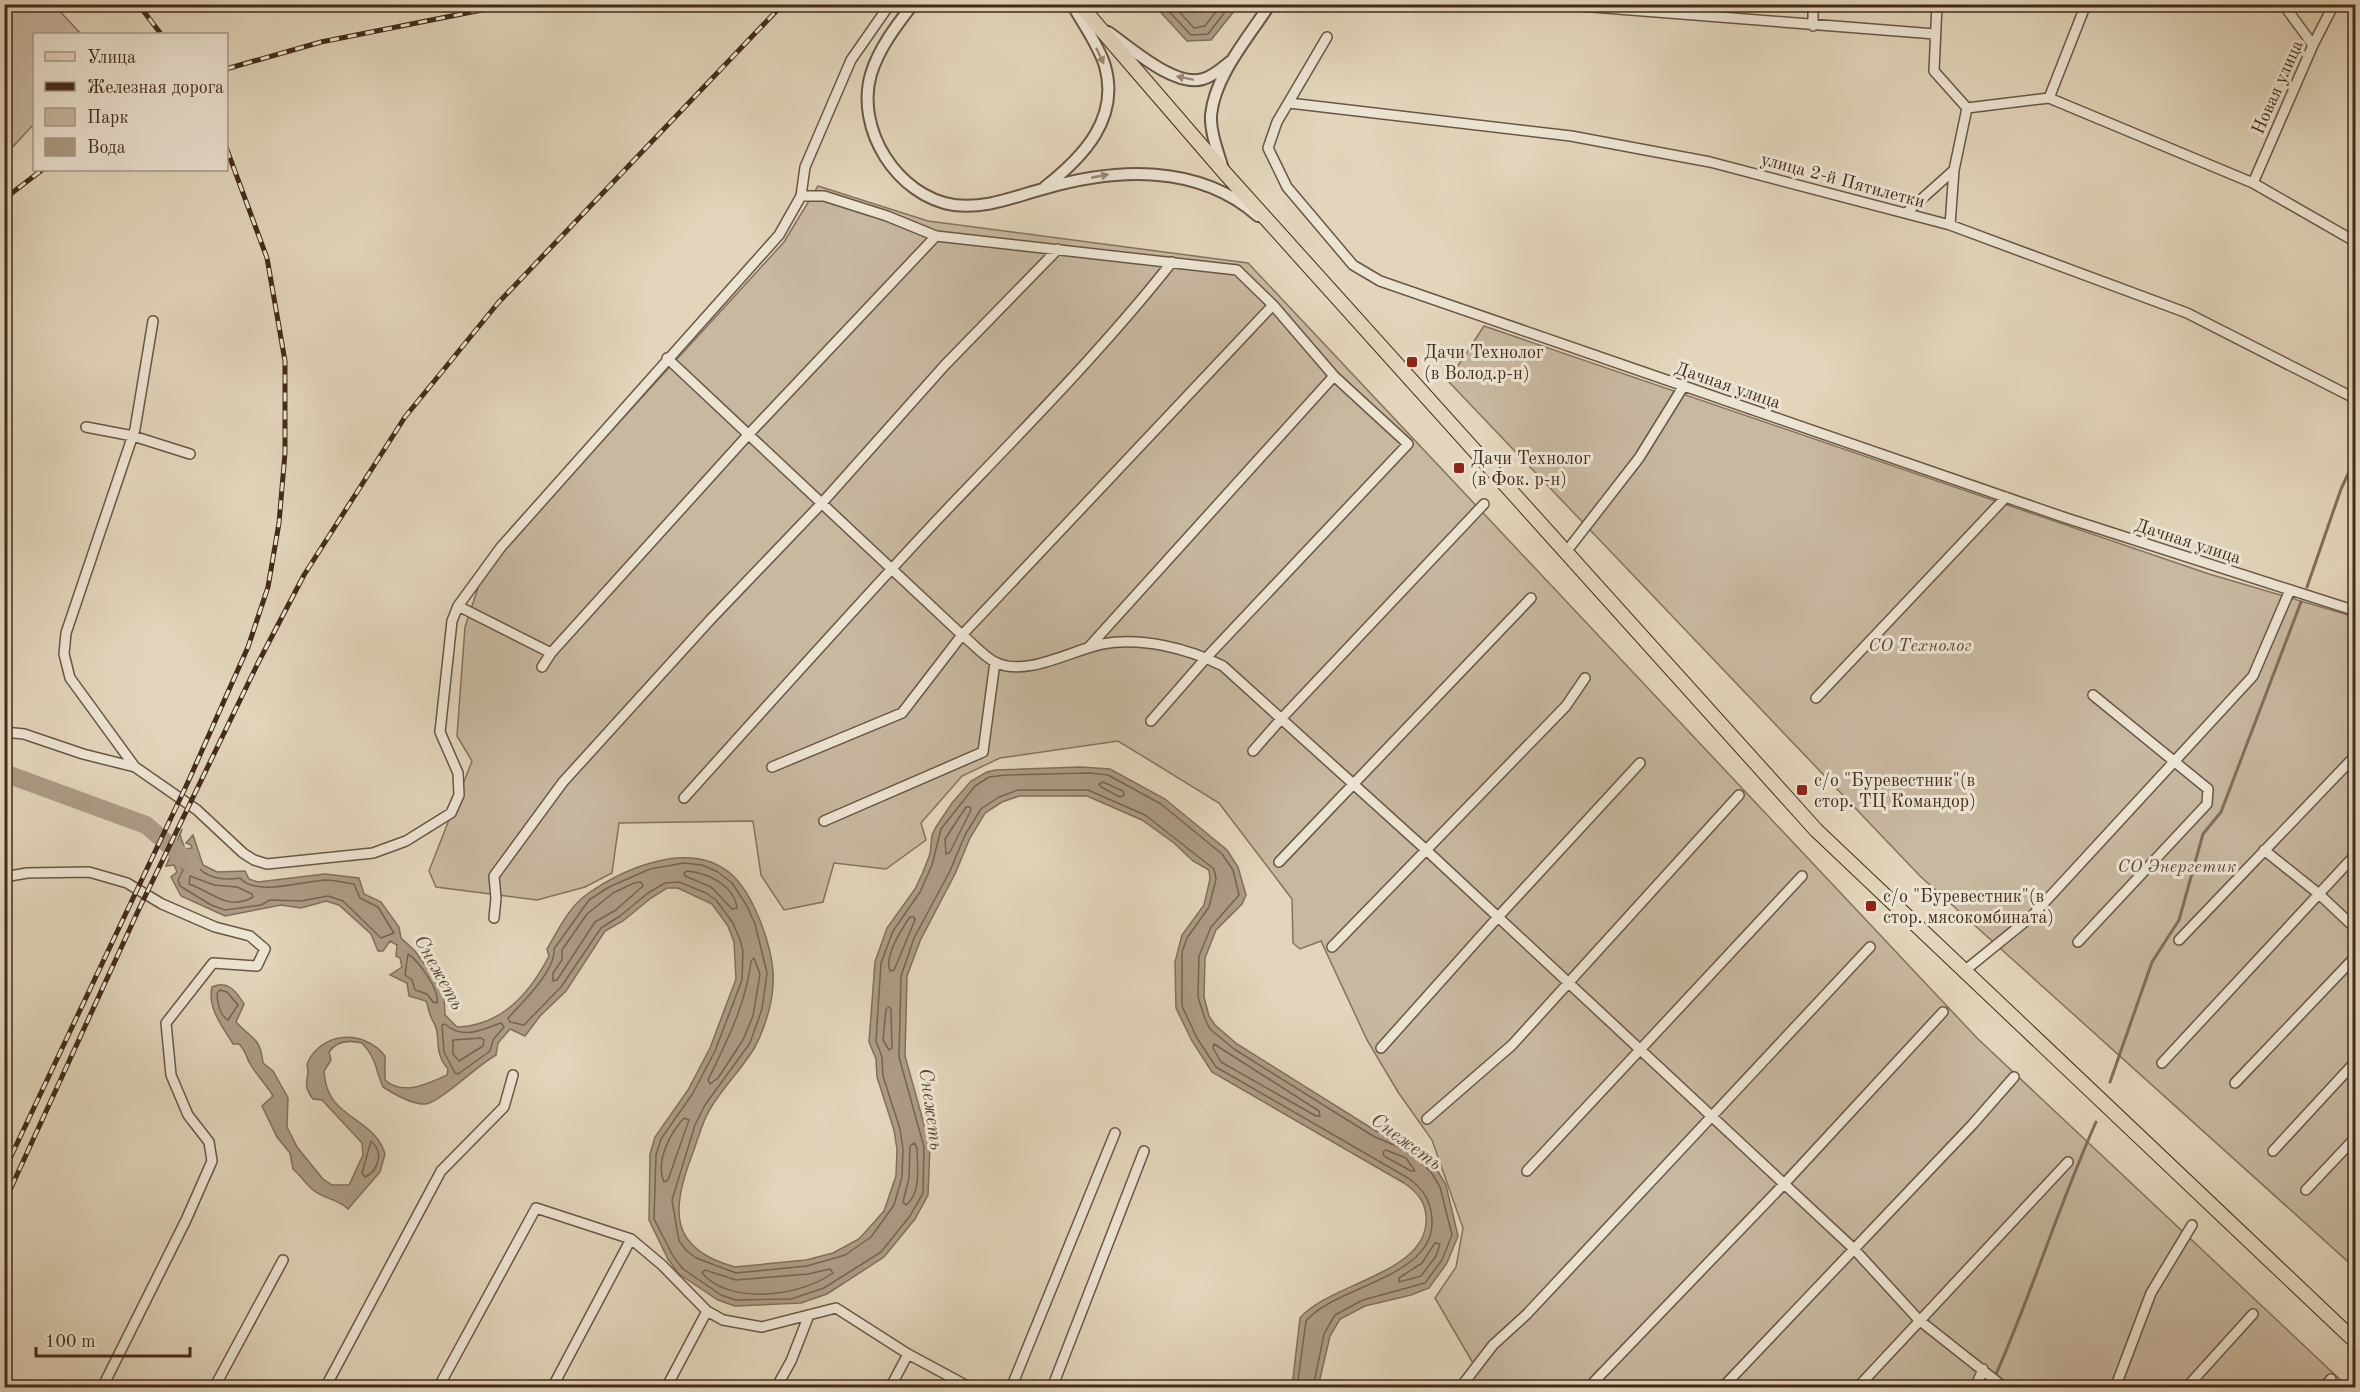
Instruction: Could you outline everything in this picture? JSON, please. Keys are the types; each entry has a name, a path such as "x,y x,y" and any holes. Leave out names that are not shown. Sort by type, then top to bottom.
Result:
{"main road":[{"path":"1079,4 1224,172 1816,830 2355,1342"}],"street":[{"path":"153,321 133,436 66,633 64,654 70,678 135,767 197,810 254,860 267,864 336,859 373,853 406,841 451,813 459,795 458,773 440,732 452,621 458,606 501,548 667,358 779,235 801,196 805,167 851,60 890,4"},
{"path":"913,4 883,46 870,76 868,110 880,149 891,167 910,185 931,197 953,205 976,206 1001,202 1043,189 1107,174 1160,173 1224,192 1252,211 1286,241"},
{"path":"1043,189 1087,150 1098,132 1108,101 1104,65 1072,4"},
{"path":"1224,172 1211,116 1221,83 1270,4"},
{"path":"1554,4 1935,34"},
{"path":"1686,4 1686,16"},
{"path":"1813,4 1813,26"},
{"path":"1936,4 1934,71 1967,108"},
{"path":"2049,98 2086,4"},
{"path":"2283,4 2313,45"},
{"name":"Новая улица","path":"2253,183 2313,45 2334,4"},
{"path":"1094,22 1170,74 1187,80 1202,80 1236,57"},
{"name":"Дачная улица","path":"1327,37 1277,122 1268,148 1287,187 1353,266 1380,281 1683,387 2006,497 2355,611"},
{"path":"1967,108 2049,98 2253,183 2355,242"},
{"name":"улица 2-й Пятилетки","path":"1289,103 1571,136 1710,162 1950,225 2187,313 2355,399"},
{"path":"1950,225 1954,170 1967,108"},
{"path":"1906,213 1954,170"},
{"path":"801,196 824,196 887,216 936,236 1237,270 1273,305 1334,376 1408,444 1206,658 1150,721"},
{"path":"542,667 551,653 748,435 936,236"},
{"path":"494,918 496,898 494,876 563,782 711,619 822,503 945,365 1058,249"},
{"path":"684,798 891,569 1141,302 1172,262"},
{"path":"772,767 902,712 962,635 1273,305"},
{"path":"667,358 962,635 995,662 1016,666 1053,661 1102,644 1151,644 1196,653 1223,666 1426,850 1854,1249 1919,1320 2005,1388"},
{"path":"1087,649 1334,376"},
{"path":"1566,552 1639,458 1683,387"},
{"path":"86,427 133,436 190,454"},
{"path":"1816,698 2006,497"},
{"path":"1253,751 1281,718 1484,504"},
{"path":"1963,972 2032,916 2253,676 2290,590"},
{"path":"1280,862 1531,598"},
{"path":"458,606 551,653"},
{"path":"824,821 983,752 995,662"},
{"path":"1332,946 1566,706 1585,678"},
{"path":"2078,942 2207,804 2208,789 2093,695"},
{"path":"4,732 24,734 82,754 135,767"},
{"path":"2179,940 2355,755"},
{"path":"1381,1048 1640,763"},
{"path":"1427,1119 1512,1045 1570,984 1739,795"},
{"path":"2264,850 2319,894 2355,929"},
{"path":"2162,1063 2355,854"},
{"path":"4,877 27,873 89,872 128,883 162,904 215,927 250,936 264,950 257,966 213,963 166,1023 171,1075 188,1115 209,1142 212,1161 186,1220 102,1388"},
{"path":"1527,1171 1802,876"},
{"path":"1460,1388 1493,1345 1527,1314 1870,946"},
{"path":"2235,1083 2355,956"},
{"path":"1588,1388 1784,1184 1943,1012"},
{"path":"2273,1151 2355,1061"},
{"path":"326,1388 441,1171 504,1107 513,1075"},
{"path":"1722,1388 2014,1077"},
{"path":"1011,1388 1115,1133"},
{"path":"2306,1190 2355,1137"},
{"path":"1052,1388 1144,1150"},
{"path":"1857,1388 2068,1162"},
{"path":"438,1388 536,1208 631,1239 662,1265 707,1311 723,1320 762,1327 837,1308 908,1354 971,1388"},
{"path":"2115,1388 2151,1293 2192,1225"},
{"path":"552,1388 631,1239"},
{"path":"214,1388 283,1260"},
{"path":"666,1388 707,1311"},
{"path":"2186,1388 2253,1314"},
{"path":"776,1388 791,1361 809,1315"},
{"path":"890,1388 908,1354"},
{"path":"1975,1388 1983,1369"},
{"path":"2324,1388 2331,1379"}],"green space":[{"path":"5,4 54,5 80,33 33,33 33,125 5,155"},
{"path":"818,186 928,221 1248,263 1977,1038 2348,1387 1466,1387 1477,1370 1435,1298 1456,1267 1463,1228 1432,1140 1398,1092 1367,1040 1321,941 1300,949 1293,943 1292,899 1219,803 1118,741 1000,758 962,776 921,823 926,840 886,869 834,863 823,902 784,910 761,875 753,821 619,823 612,873 585,887 537,900 436,887 429,871 472,761 457,736 465,627 484,570 784,242"},
{"path":"1484,326 2209,574 2355,617 2355,1268 1920,876 1448,381"}],"water":[{"path":"1154,5 1239,5 1211,40 1187,41"},
{"path":"1080,767 1110,769 1165,799 1227,850 1238,867 1246,895 1242,904 1216,930 1205,958 1204,997 1209,1016 1215,1025 1237,1044 1376,1131 1413,1147 1436,1168 1446,1185 1458,1236 1447,1263 1429,1288 1411,1295 1365,1306 1340,1319 1330,1336 1318,1387 1292,1387 1300,1318 1333,1295 1397,1264 1413,1251 1423,1235 1426,1216 1424,1206 1416,1193 1404,1183 1212,1072 1192,1041 1176,1008 1175,962 1182,935 1204,905 1210,879 1209,870 1193,861 1174,843 1142,820 1087,796 1019,796 1002,802 985,813 970,838 955,874 920,941 907,976 905,1056 930,1146 928,1195 915,1219 884,1257 827,1294 801,1303 735,1306 718,1300 679,1274 668,1259 649,1220 650,1154 655,1137 688,1090 710,1048 736,979 734,942 728,926 712,904 678,888 667,888 651,898 623,921 605,931 566,991 540,1016 525,1036 510,1029 498,1043 496,1055 432,1102 415,1103 383,1087 373,1059 362,1043 344,1042 332,1048 329,1052 331,1060 324,1071 327,1087 333,1099 341,1109 371,1132 385,1154 380,1172 348,1209 313,1190 293,1169 290,1153 277,1137 262,1106 273,1096 252,1067 243,1048 239,1044 233,1044 221,1024 212,1002 212,987 223,985 231,988 244,1004 236,1022 257,1043 263,1063 273,1071 288,1098 287,1127 297,1147 323,1179 332,1185 349,1185 363,1155 362,1143 322,1100 313,1099 309,1093 306,1085 307,1064 314,1053 322,1045 332,1040 355,1038 376,1047 385,1056 385,1080 392,1085 416,1087 447,1075 448,1069 440,1056 436,1028 426,1001 409,996 407,983 390,975 402,967 400,958 396,956 397,945 390,941 383,951 378,951 371,934 339,905 326,901 301,908 281,905 225,916 181,896 171,877 177,872 174,865 166,866 182,829 180,835 185,849 192,848 186,843 193,835 203,865 217,872 245,871 249,879 258,882 325,874 359,878 364,894 381,902 399,927 401,938 415,951 434,977 444,996 445,1015 457,1027 488,1021 513,1005 533,983 541,970 549,956 547,949 569,913 580,900 601,885 619,875 657,861 677,858 696,859 715,864 739,882 760,919 772,960 773,990 763,1030 755,1047 715,1101 702,1126 685,1175 679,1210 681,1225 687,1238 697,1250 735,1267 806,1260 833,1253 859,1239 884,1211 896,1176 897,1149 894,1130 877,1077 876,1059 869,1042 875,962 887,928 915,889 923,872 936,827 971,781 987,772"}],"waterway":[{"path":"2307,587 2341,489 2356,457"},
{"path":"2110,1082 2152,962 2179,920 2203,834 2221,812 2301,602"},
{"name":"Снежеть","path":"4,773 146,825 192,865"},
{"path":"1990,1388 2096,1122"}],"railway":[{"path":"138,4 160,33"},
{"path":"228,68 321,42 512,4"},
{"path":"4,1203 138,911 258,663 304,575 405,417 498,303 783,4"},
{"path":"4,1171 188,782 248,647 268,587 279,523 285,453 285,361 267,258 228,152"},
{"path":"4,199 41,171"}],"place":[{"name":"Дачи Технолог (в Волод.р-н)","path":"1412,362"},
{"name":"Дачи Технолог (в Фок. р-н)","path":"1459,468"},
{"name":"с/о \"Буревестник\"(в стор. ТЦ Командор)","path":"1802,790"},
{"name":"с/о \"Буревестник\"(в стор. мясокомбината)","path":"1871,906"}],"park label":[{"name":"СО Технолог","path":"1920,645"},
{"name":"СО Энергетик","path":"2177,866"}]}
